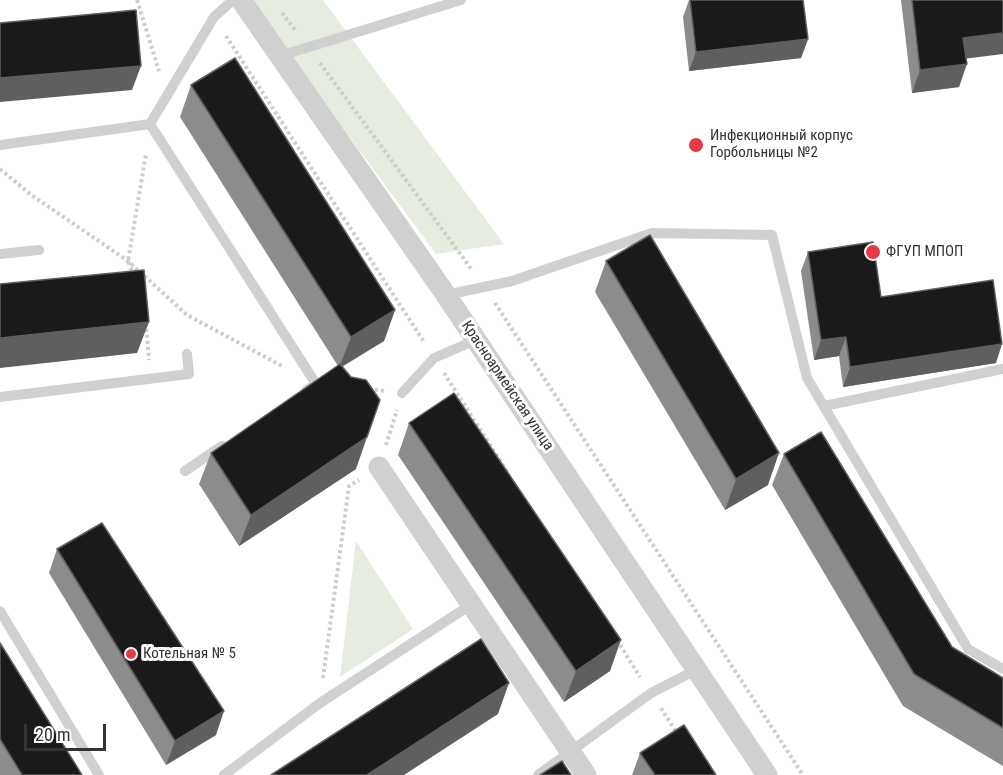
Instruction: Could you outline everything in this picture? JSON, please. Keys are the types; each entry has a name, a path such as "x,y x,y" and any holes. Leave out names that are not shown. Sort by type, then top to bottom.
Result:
{"street":[{"name":"Красноармейская улица","path":"242,0 446,295 767,775"},
{"path":"379,467 586,775"}],"lane":[{"path":"150,124 214,17 233,0"},
{"path":"280,56 461,0"},
{"path":"0,145 150,124"},
{"path":"150,124 316,384 297,396"},
{"path":"446,295 512,281 652,233 772,235 807,378 968,649 1003,669"},
{"path":"0,254 39,250"},
{"path":"402,393 434,358 476,340"},
{"path":"0,397 189,374 187,354"},
{"path":"824,406 1001,371"},
{"path":"185,471 232,440"},
{"path":"225,775 320,703 472,604"},
{"path":"0,611 99,775"},
{"path":"538,775 651,693 696,670"}],"path":[{"path":"136,0 163,82"},
{"path":"280,9 485,286 803,775"},
{"path":"214,17 511,476"},
{"path":"136,283 128,261 150,124"},
{"path":"0,169 30,194 128,261 187,315 316,384"},
{"path":"134,380 150,365 146,317"},
{"path":"320,703 349,486 379,467 402,393 359,388"},
{"path":"612,634 680,739"}],"shaded area":[{"path":"248,0 323,0 504,244 436,254"},
{"path":"356,541 413,629 340,677"}],"building":[{"path":"690,0 803,0 808,39 696,52"},
{"path":"912,0 1003,0 1003,33 963,38 967,64 920,70"},
{"path":"136,10 141,66 0,78 0,23"},
{"path":"235,58 395,310 351,337 191,85"},
{"path":"650,235 779,453 736,479 606,261"},
{"path":"873,242 881,297 993,280 1002,344 850,367 846,337 821,340 808,252"},
{"path":"144,270 149,322 0,338 0,284"},
{"path":"340,364 351,377 366,380 380,400 367,437 251,515 211,453"},
{"path":"454,393 621,640 576,671 409,423"},
{"path":"821,432 952,647 1003,678 1003,728 914,674 784,454"},
{"path":"102,523 224,711 175,741 57,549"},
{"path":"481,639 509,683 367,775 271,775"},
{"path":"0,643 82,775 22,775 0,739"},
{"path":"684,725 716,775 655,775 640,753"},
{"path":"562,761 571,775 540,775"}],"place":[{"name":"Инфекционный корпус Горбольницы №2","path":"696,145"},
{"name":"ФГУП МПОП","path":"873,252"},
{"name":"Котельная № 5","path":"131,654"}]}
